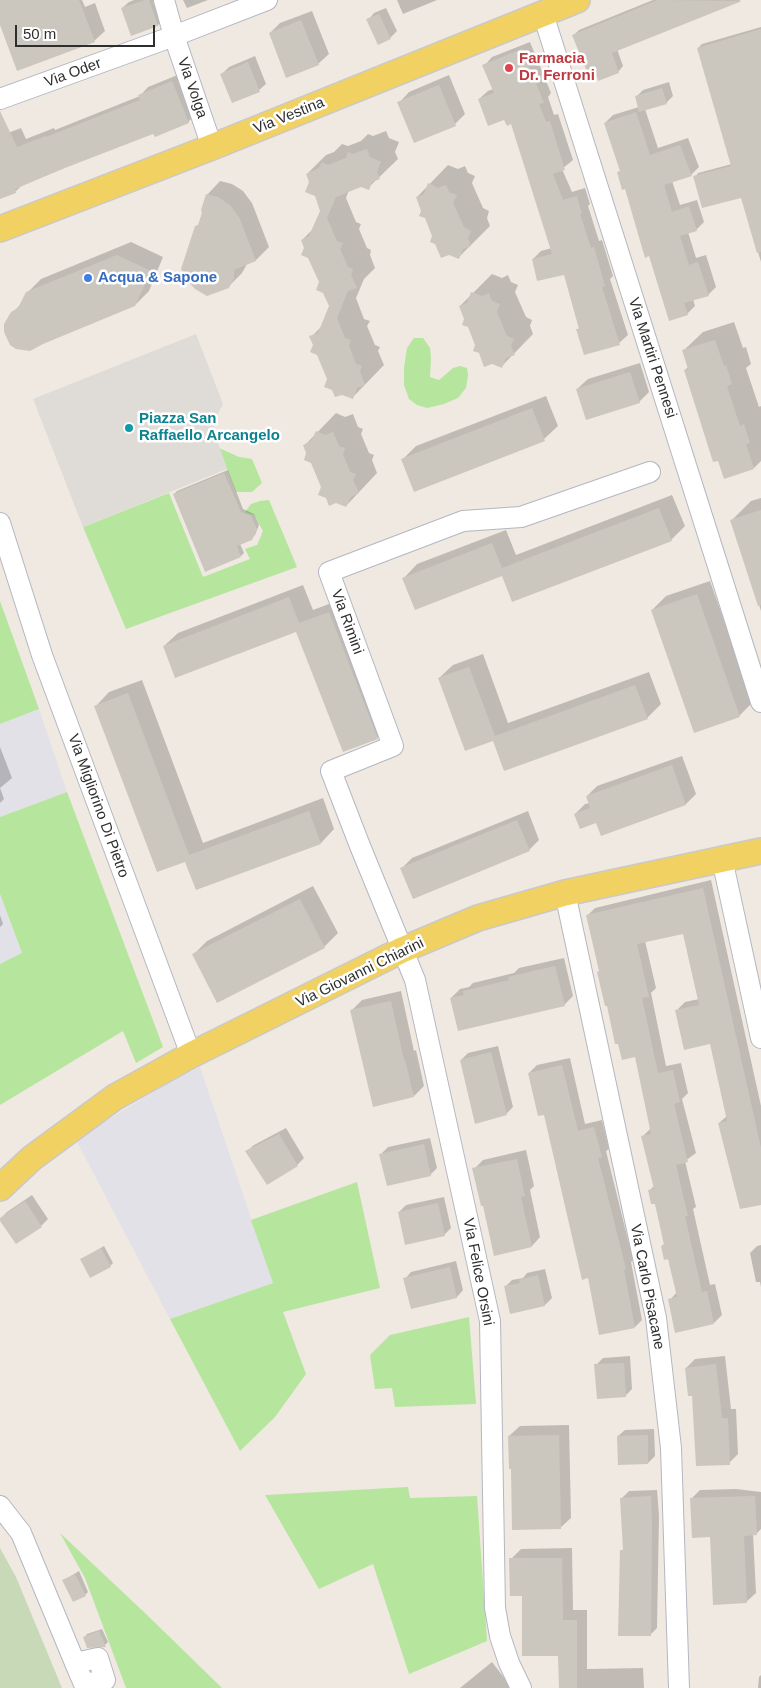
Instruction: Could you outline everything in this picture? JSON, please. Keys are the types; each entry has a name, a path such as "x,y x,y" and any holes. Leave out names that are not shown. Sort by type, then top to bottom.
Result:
{"main road":[{"name":"Via Vestina","path":"0,229 577,0"},
{"name":"Via Giovanni Chiarini","path":"0,1188 32,1158 115,1097 191,1055 402,950 478,918 565,893 761,851"}],"street":[{"name":"Via Volga","path":"164,0 174,36 212,146"},
{"name":"Via Oder","path":"0,99 267,0"},
{"name":"Via Martiri Pennesi","path":"543,14 761,702"},
{"name":"Via Rimini","path":"402,950 331,771 393,746 329,572 463,521 520,517 650,472"},
{"name":"Via Migliorino Di Pietro","path":"0,523 5,557 191,1055"},
{"path":"722,860 761,1038"},
{"name":"Via Carlo Pisacane","path":"565,893 656,1318 671,1448 679,1688"},
{"name":"Via Felice Orsini","path":"402,950 415,980 490,1321 495,1608 500,1636 509,1663 521,1688"},
{"path":"0,1506 21,1532 75,1663"}],"shaded area":[{"name":"Piazza San Raffaello Arcangelo","path":"196,334 223,404 214,421 215,434 227,469 83,527 33,399"},
{"path":"39,709 67,792 0,817 0,724"},
{"path":"0,894 22,954 0,964"},
{"path":"200,1067 273,1283 170,1319 75,1140 168,1083"}],"green space":[{"path":"414,338 423,338 430,348 430,377 439,380 453,368 460,366 467,368 466,388 458,398 427,408 417,405 409,399 404,385 404,368 407,348"},
{"path":"219,448 239,457 252,459 262,483 252,492 236,492"},
{"path":"169,493 203,577 250,559 245,549 257,545 263,531 254,515 245,512 251,504 269,500 297,567 126,629 83,527"},
{"path":"0,601 39,709 0,724"},
{"path":"67,792 163,1047 136,1063 123,1031 0,1105 0,964 22,953 0,894 0,817"},
{"path":"357,1182 380,1288 283,1312 306,1374 275,1417 240,1451 170,1319 273,1283 251,1220"},
{"path":"469,1317 476,1404 395,1407 392,1388 375,1389 370,1355 390,1335"},
{"path":"408,1487 410,1498 477,1496 487,1641 409,1674 373,1564 319,1589 265,1495"},
{"path":"60,1533 222,1688 126,1688 85,1578"},
{"path":"0,1548 16,1577 62,1688 0,1688"}],"building":[{"path":"0,0 79,0 95,42 17,71 0,25"},
{"path":"149,0 158,26 131,36 121,8"},
{"path":"658,0 742,1 612,53 619,73 598,81 595,71 588,74 572,35"},
{"path":"379,14 391,39 378,45 366,19"},
{"path":"301,20 319,65 286,78 269,33"},
{"path":"761,29 761,252 757,253 741,198 702,208 693,176 731,166 697,48"},
{"path":"522,49 544,103 539,104 546,122 550,121 565,170 553,174 563,200 577,196 582,214 580,214 591,248 594,247 605,286 602,287 620,345 584,355 564,275 537,281 532,259 552,254 511,124 507,126 504,120 488,126 478,99 494,93 482,65"},
{"path":"248,62 260,92 232,103 220,74"},
{"path":"172,81 189,123 155,137 153,134 65,168 15,189 16,193 0,199 0,111 17,147 140,100 138,95"},
{"path":"439,85 456,126 414,143 397,102"},
{"path":"662,88 667,104 639,112 635,96"},
{"path":"636,112 650,155 680,145 692,176 664,185 672,212 689,206 697,231 680,236 689,265 698,262 709,296 684,303 688,315 669,321 649,256 645,258 625,189 622,190 617,172 620,171 604,123"},
{"path":"367,149 370,157 381,162 377,172 380,179 372,182 369,190 361,187 336,197 327,218 337,241 343,243 340,249 348,267 353,269 351,275 357,288 348,291 337,318 345,338 351,340 349,346 356,364 362,366 360,371 365,385 357,388 353,399 342,395 335,397 332,390 324,387 327,379 317,355 310,352 313,345 309,336 318,333 329,306 323,293 316,290 319,282 308,258 301,255 304,248 301,240 309,236 320,211 315,196 305,192 309,182 306,174 319,168 322,162 328,165 346,158 348,152 353,154"},
{"path":"428,183 438,188 446,185 449,192 457,195 453,203 464,227 471,231 468,238 471,246 463,249 459,259 449,255 441,258 435,244 430,242 432,236 425,218 419,216 421,211 416,197 424,194"},
{"path":"206,194 218,197 230,205 239,217 256,261 234,270 234,278 229,288 207,296 195,289 186,279 181,269 195,226 198,225 202,213 201,210"},
{"path":"117,255 151,271 135,306 30,351 16,349 10,345 4,332 4,324 11,312 18,308 26,292"},
{"path":"471,292 482,296 489,293 492,301 500,304 497,312 507,336 514,339 511,346 515,355 506,358 502,368 492,364 484,367 479,353 473,351 475,345 468,327 462,325 464,319 459,306 467,303"},
{"path":"715,340 732,384 727,386 740,426 744,424 750,443 746,444 754,469 724,479 718,461 713,462 684,370 688,369 682,350"},
{"path":"630,372 640,403 586,420 576,389"},
{"path":"532,408 545,441 414,492 401,459"},
{"path":"316,431 325,435 333,432 339,446 345,448 343,454 350,472 356,474 353,480 359,493 351,497 346,507 336,503 329,506 326,498 318,495 321,487 311,463 304,460 306,453 303,445 311,441"},
{"path":"224,473 241,512 251,516 257,529 252,540 237,546 241,557 205,572 173,494"},
{"path":"659,508 672,541 512,602 502,576 415,610 402,578 492,543 502,568"},
{"path":"761,510 761,605 758,606 730,520"},
{"path":"697,594 740,717 694,733 651,610"},
{"path":"289,597 299,623 329,612 378,739 343,752 296,632 175,678 163,646"},
{"path":"469,667 495,736 635,685 648,719 504,771 493,741 465,751 438,678"},
{"path":"128,693 189,855 309,811 321,844 196,890 185,862 157,872 94,706"},
{"path":"672,765 686,805 601,836 596,823 580,829 574,814 590,808 586,796"},
{"path":"517,820 530,851 413,899 400,868"},
{"path":"703,888 761,1148 761,1205 740,1209 718,1123 727,1121 710,1044 684,1050 675,1010 699,1005 683,934 637,944 649,997 642,998 658,1073 673,1070 680,1102 674,1104 688,1162 676,1165 688,1216 685,1216 702,1292 707,1291 714,1324 675,1333 668,1299 677,1297 668,1259 664,1260 661,1246 664,1245 655,1204 651,1204 648,1190 654,1189 641,1136 651,1134 635,1057 622,1060 618,1044 615,1044 597,972 599,971 586,915"},
{"path":"300,899 325,948 217,1003 192,954"},
{"path":"555,966 565,1006 458,1031 450,998 464,995 463,991 509,980 508,977"},
{"path":"391,1001 414,1097 373,1107 350,1010"},
{"path":"491,1052 507,1115 475,1124 460,1060"},
{"path":"562,1065 578,1131 594,1127 602,1157 598,1158 626,1269 624,1270 635,1328 599,1335 588,1278 582,1280 544,1115 538,1116 528,1073"},
{"path":"279,1134 298,1166 267,1185 245,1151"},
{"path":"424,1144 431,1176 387,1186 379,1154"},
{"path":"517,1159 525,1196 521,1197 532,1247 494,1256 472,1168"},
{"path":"25,1201 42,1227 16,1244 0,1221 0,1218"},
{"path":"438,1203 445,1236 405,1245 398,1212"},
{"path":"101,1248 111,1267 90,1278 80,1259"},
{"path":"450,1267 457,1298 411,1309 403,1278"},
{"path":"538,1275 545,1306 510,1314 504,1286 520,1283 519,1280"},
{"path":"624,1363 626,1397 597,1399 594,1364"},
{"path":"716,1364 722,1418 728,1418 730,1465 696,1466 692,1396 688,1396 685,1368"},
{"path":"559,1435 561,1529 512,1530 511,1469 509,1469 508,1436"},
{"path":"648,1435 648,1464 618,1465 617,1436"},
{"path":"651,1496 651,1636 618,1636 620,1550 623,1550 620,1498"},
{"path":"755,1496 757,1535 744,1536 747,1603 713,1605 710,1537 692,1538 690,1498"},
{"path":"509,1558 562,1558 563,1620 577,1620 577,1688 559,1688 558,1656 522,1656 522,1596 510,1596"},
{"path":"75,1574 86,1596 73,1602 62,1580"},
{"path":"99,1631 106,1647 87,1648 83,1637"}],"place":[{"name":"Farmacia Dr. Ferroni","path":"509,68"},
{"name":"Acqua & Sapone","path":"88,278"},
{"name":"Piazza San Raffaello Arcangelo","path":"129,428"}]}
